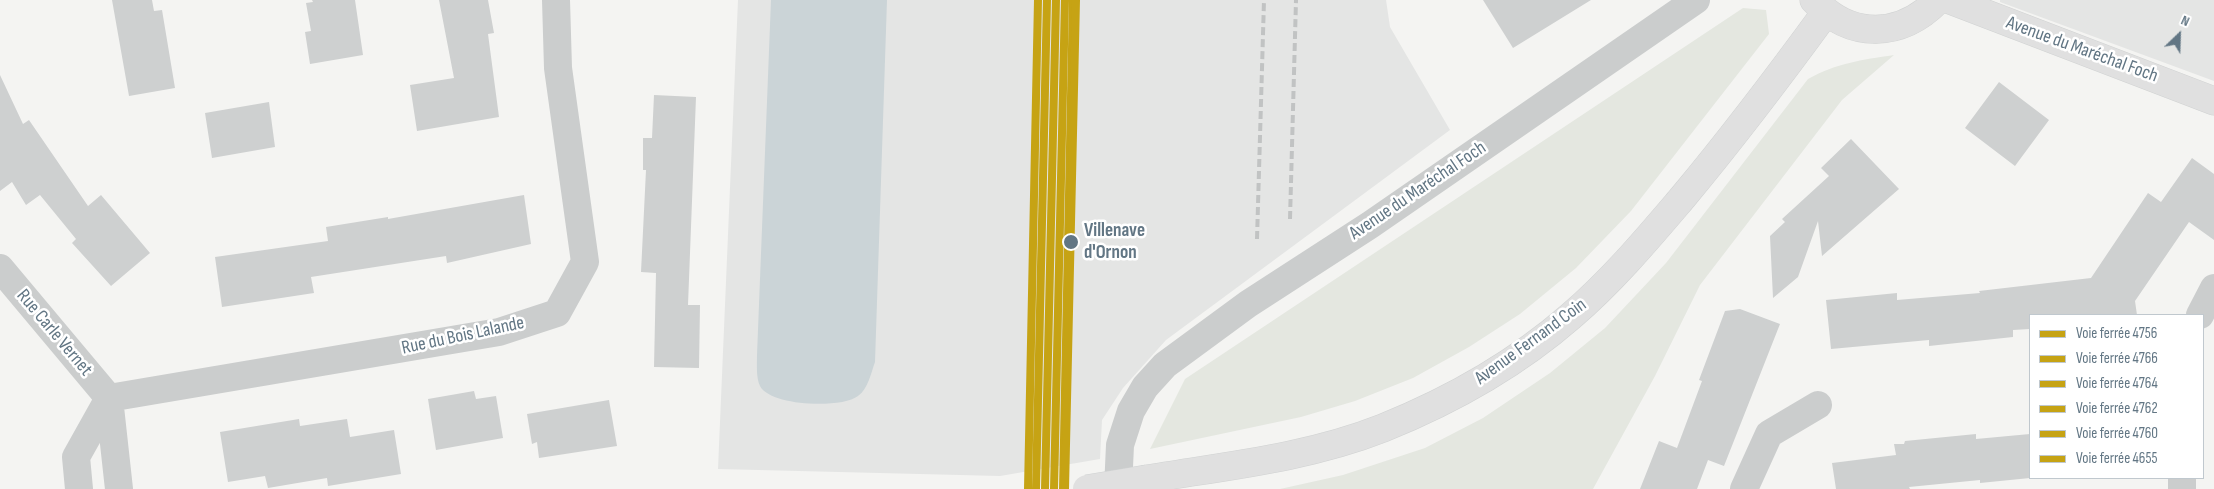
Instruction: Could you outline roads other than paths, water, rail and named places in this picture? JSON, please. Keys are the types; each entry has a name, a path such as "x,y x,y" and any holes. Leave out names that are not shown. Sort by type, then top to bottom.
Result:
{"main road":[{"path":"1820,6 1848,25 1874,30 1900,26 1924,15 1938,0"},
{"name":"Avenue du Maréchal Foch","path":"1950,0 2214,101"},
{"name":"Avenue Fernand Coin","path":"1087,489 1274,459 1334,444 1382,428 1426,409 1468,388 1506,365 1571,317 1608,282 1646,240 1719,154 1820,6"}],"street":[{"name":"Rue du Bois Lalande","path":"109,398 499,332 557,313 585,262 558,68 556,0"},
{"name":"Avenue du Maréchal Foch","path":"1118,489 1120,445 1130,411 1144,387 1165,364 1248,304 1370,225 1696,0"},
{"name":"Rue Carle Vernet","path":"0,268 109,398"},
{"path":"2201,314 2214,288"},
{"path":"79,489 76,457 109,398"},
{"path":"109,398 119,489"},
{"path":"1744,489 1770,434 1818,405"}],"railway":[{"path":"1257,239 1264,0"},
{"path":"1290,219 1296,0"}],"rail line":[{"name":"4760","path":"1028,489 1038,0"},
{"name":"4764","path":"1036,489 1047,0"},
{"name":"4756","path":"1045,489 1056,0"},
{"name":"4766","path":"1054,489 1065,0"},
{"name":"4762","path":"1063,489 1073,0"},
{"name":"4655","path":"1065,489 1076,0"}],"place":[{"name":"Villenave d'Ornon","path":"1071,242"}]}
